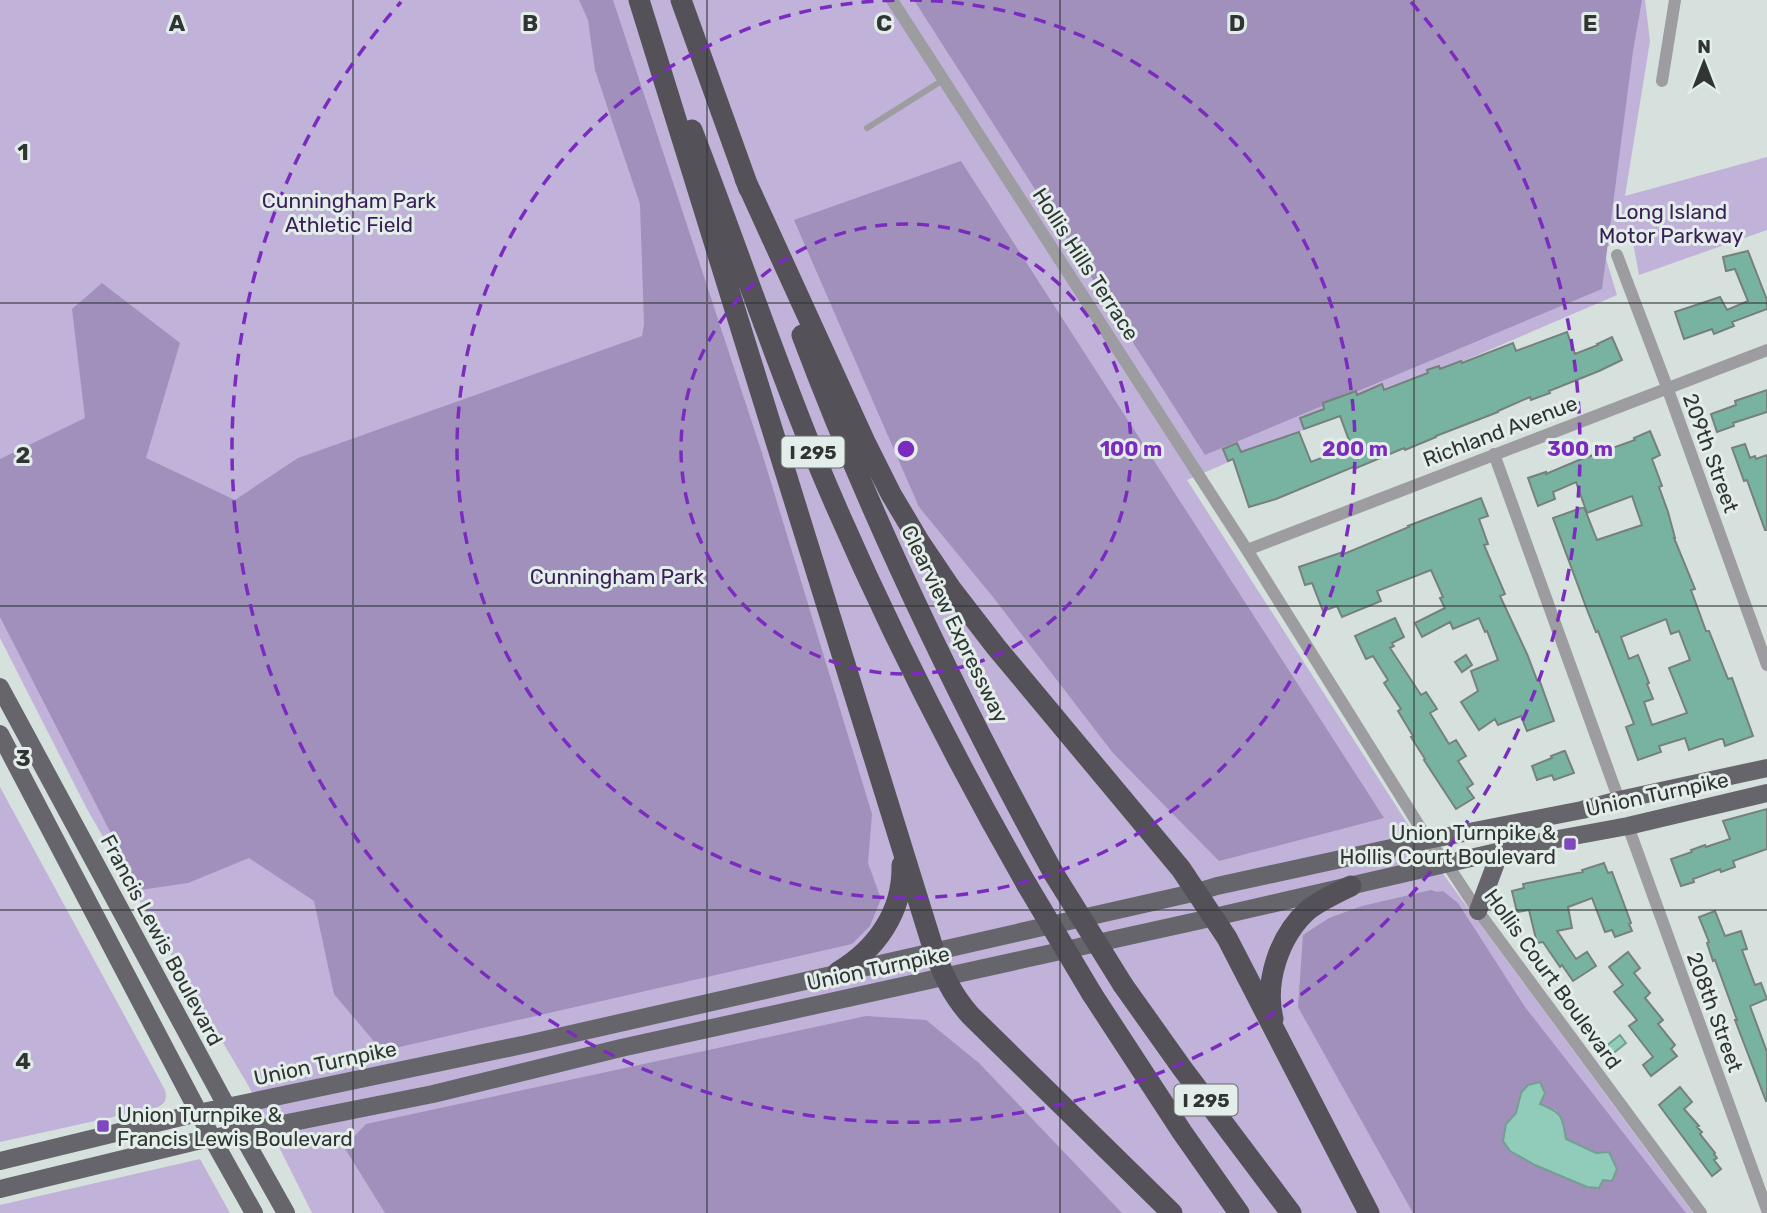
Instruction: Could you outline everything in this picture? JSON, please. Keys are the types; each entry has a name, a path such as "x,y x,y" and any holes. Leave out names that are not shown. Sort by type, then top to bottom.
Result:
{"highway":[{"path":"641,0 944,977 956,999 970,1015 1171,1213"},
{"name":"I 295","path":"641,0 776,359 837,510 932,709 982,805 1092,994 1174,1121 1239,1213"},
{"name":"Clearview Expressway","path":"681,0 807,347 867,497 973,719 1054,874 1123,985 1291,1213"},
{"path":"745,179 866,444 919,541 980,626 1198,892 1227,938 1369,1213"},
{"path":"838,972 873,944 890,918 900,893 902,868 898,835"},
{"path":"1283,1047 1275,1027 1271,1001 1271,986 1277,959 1290,932 1307,911 1350,886"}],"main road":[{"name":"Francis Lewis Boulevard","path":"0,687 286,1213"},
{"path":"0,734 198,1113 254,1213"},
{"name":"Union Turnpike","path":"0,1161 198,1113 527,1044 1217,886 1582,810 1767,768"},
{"name":"Union Turnpike","path":"0,1189 212,1138 433,1094 621,1048 1767,793"},
{"path":"1478,911 1500,852"}],"street":[{"name":"Hollis Hills Terrace","path":"892,0 1247,550"},
{"path":"1662,81 1675,0"},
{"name":"209th Street","path":"1617,256 1767,665"},
{"name":"Richland Avenue","path":"1247,550 1767,350"},
{"path":"1494,454 1619,800"},
{"name":"Hollis Court Boulevard","path":"1247,550 1428,840 1701,1213"},
{"name":"208th Street","path":"1628,826 1767,1210"}],"lane":[{"path":"867,128 943,80"}],"green space":[{"name":"Cunningham Park","path":"0,0 1645,0 1650,41 1625,196 1767,157 1767,230 1639,275 1632,237 1617,242 1603,249 1617,295 1187,480 1418,840 1693,1213 312,1213 248,1085 87,809 0,638"},
{"path":"579,0 613,0 762,453 872,814 868,863 881,899 870,926 852,944 382,1051 334,994 314,901 249,858 188,883 140,890 0,617 0,459 85,418 72,309 102,283 180,343 146,458 235,500 298,458 642,336 644,324 640,204 595,70 588,20"},
{"path":"914,0 1642,0 1602,289 1205,455"},
{"path":"961,161 1384,818 1219,861 1113,753 993,597 919,507 794,220"},
{"path":"0,787 165,1090 165,1100 158,1107 0,1142"},
{"path":"1431,890 1443,891 1458,903 1525,1007 1686,1213 1413,1213 1298,1007 1303,935 1329,918 1362,906","holes":["1528,1085 1540,1104 1556,1110 1562,1120 1565,1139 1596,1153 1510,1151 1503,1141 1506,1124 1516,1113 1521,1093"]},
{"path":"866,1016 926,1020 979,1063 1122,1213 385,1213 344,1147 366,1124"},
{"path":"200,1159 230,1213 0,1213 0,1205"}],"shaded area":[{"path":"1620,1035 1626,1043 1611,1055 1605,1047"},
{"path":"1540,1082 1545,1093 1540,1104 1560,1116 1566,1139 1596,1153 1609,1152 1617,1169 1612,1181 1603,1180 1599,1188 1587,1187 1510,1151 1503,1141 1506,1124 1516,1113 1521,1093 1528,1085"}],"building":[{"path":"1748,251 1767,300 1767,309 1732,322 1734,326 1714,334 1712,329 1684,339 1675,312 1720,297 1727,310 1748,301 1735,269 1726,271 1723,257"},
{"path":"1567,332 1575,354 1612,337 1622,360 1549,391 1550,393 1531,400 1530,397 1405,450 1404,448 1354,469 1353,467 1276,499 1249,507 1233,459 1228,461 1223,449 1237,443 1241,452 1299,432 1311,462 1345,449 1344,445 1350,443 1340,416 1304,429 1300,418 1324,409 1323,403 1356,391 1357,395 1382,384 1384,390 1439,366 1440,369 1461,361 1462,363 1513,343 1516,351"},
{"path":"1767,390 1767,412 1733,423 1734,426 1717,432 1711,414 1736,405 1735,401"},
{"path":"1650,431 1660,455 1652,459 1662,486 1659,487 1674,538 1695,589 1691,590 1728,679 1732,678 1753,736 1725,746 1723,739 1720,739 1689,750 1685,738 1659,746 1661,752 1638,760 1626,727 1634,724 1553,518 1584,507 1597,540 1642,525 1632,496 1587,513 1576,482 1553,492 1555,499 1538,506 1528,478 1546,474 1635,440 1634,438","holes":["1666,619 1671,634 1679,631 1690,660 1669,668 1687,713 1652,725 1644,702 1653,699 1647,684 1649,683 1638,655 1629,659 1621,637"]},
{"path":"1745,444 1750,458 1767,455 1767,530 1732,448"},
{"path":"1481,498 1488,516 1479,519 1488,544 1484,545 1505,594 1500,596 1537,680 1539,679 1554,721 1527,731 1521,716 1498,725 1495,719 1479,730 1461,702 1478,691 1471,671 1498,660 1479,618 1453,629 1450,622 1422,637 1415,623 1445,608 1431,570 1377,591 1381,601 1342,617 1337,606 1323,611 1312,583 1305,585 1299,567 1343,552 1344,554"},
{"path":"1395,618 1404,637 1392,643 1394,646 1390,648 1421,695 1426,692 1437,709 1430,713 1449,744 1456,740 1466,756 1458,761 1473,784 1467,788 1474,798 1456,809 1411,737 1413,736 1398,711 1401,709 1384,683 1388,680 1373,656 1366,659 1355,636"},
{"path":"1466,655 1472,665 1462,672 1455,662"},
{"path":"1565,751 1574,773 1554,780 1552,775 1537,780 1532,766"},
{"path":"1767,809 1767,849 1733,861 1735,867 1721,872 1720,869 1681,886 1671,859 1705,845 1706,847 1730,839 1723,821"},
{"path":"1604,863 1608,873 1612,872 1632,931 1615,937 1612,930 1605,932 1592,898 1568,907 1572,928 1557,931 1576,959 1587,952 1596,966 1573,981 1543,942 1537,943 1529,910 1517,912 1512,891 1524,888 1523,884 1583,872 1582,870"},
{"path":"1715,911 1725,936 1741,931 1747,949 1742,950 1755,985 1761,983 1767,999 1750,1006 1767,1052 1766,1101 1699,917"},
{"path":"1628,952 1640,968 1634,973 1650,993 1645,998 1663,1020 1658,1024 1675,1045 1671,1049 1677,1056 1651,1076 1643,1065 1653,1057 1629,1026 1637,1020 1614,992 1623,985 1609,967"},
{"path":"1680,1087 1692,1102 1684,1109 1699,1126 1697,1127 1702,1132 1700,1134 1715,1153 1717,1158 1714,1160 1721,1169 1712,1176 1659,1105"}],"place":[{"name":"Union Turnpike & Hollis Court Boulevard","path":"1570,844"},
{"name":"Union Turnpike & Francis Lewis Boulevard","path":"103,1126"}],"park label":[{"name":"Cunningham Park Athletic Field","path":"349,212"},
{"name":"Long Island Motor Parkway","path":"1671,223"}]}
